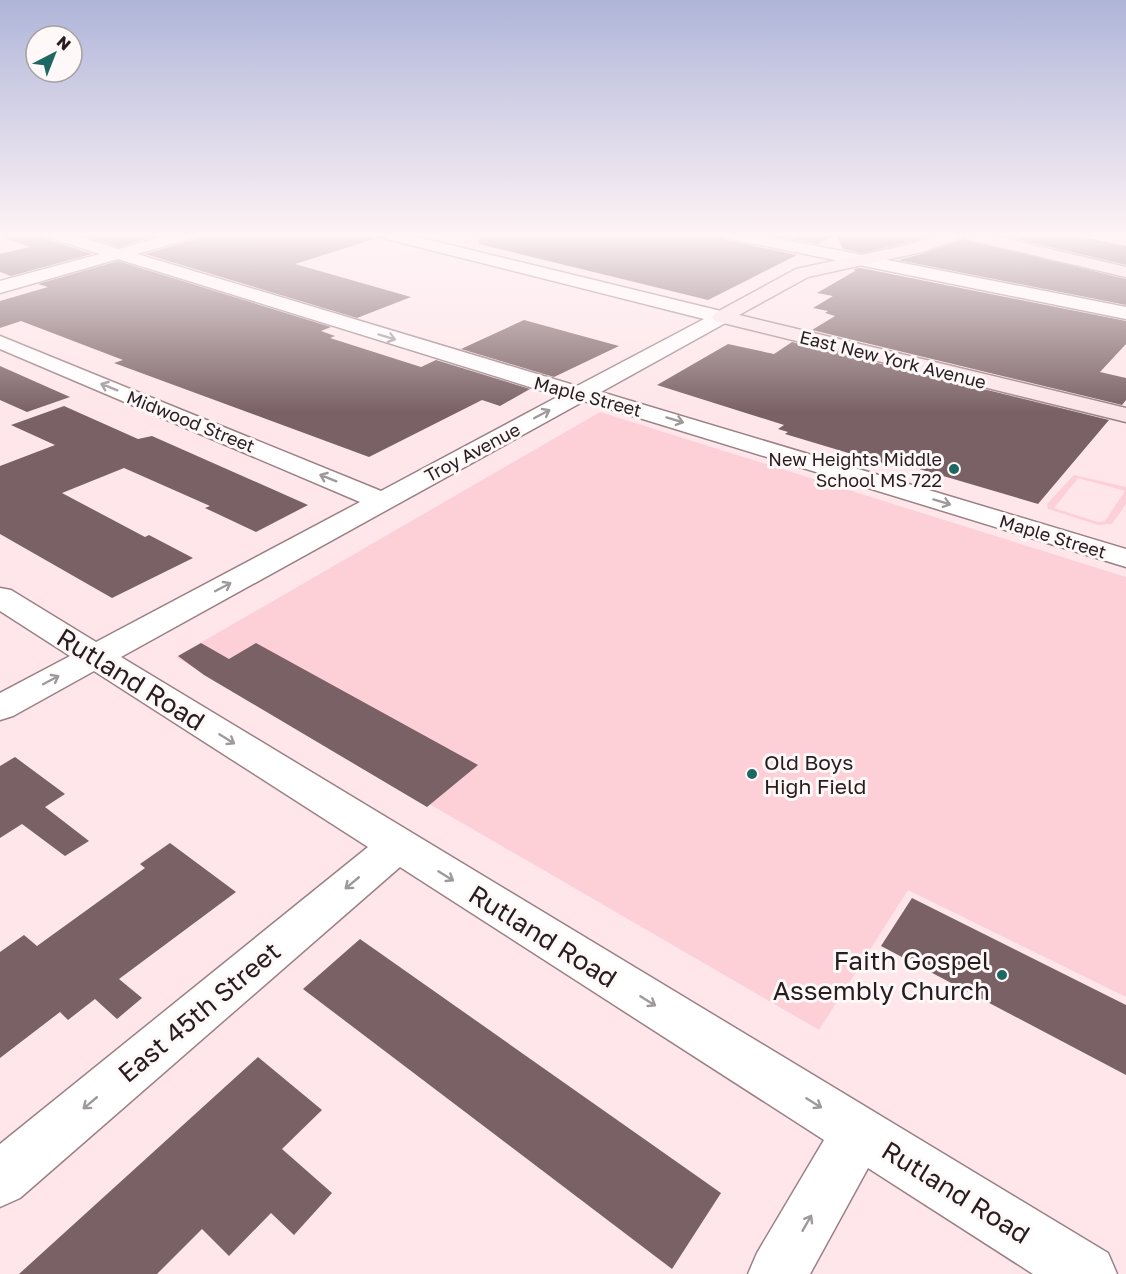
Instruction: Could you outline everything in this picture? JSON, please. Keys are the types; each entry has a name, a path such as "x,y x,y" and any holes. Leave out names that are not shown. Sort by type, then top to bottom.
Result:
{"main road":[{"name":"Troy Avenue","path":"722,317 767,292"},
{"name":"East New York Avenue","path":"722,317 1126,416"}],"street":[{"name":"Maple Street","path":"244,292 550,387 608,400 1126,558"},
{"name":"East New York Avenue","path":"622,292 722,317"},
{"path":"1021,292 1126,313"},
{"name":"Troy Avenue","path":"0,708 722,317"},
{"name":"Midwood Street","path":"0,342 382,501"},
{"name":"Rutland Road","path":"0,597 1087,1274"},
{"name":"East 45th Street","path":"0,1179 397,846"},
{"path":"778,1274 860,1131"}],"shaded area":[{"name":"Old Boys High Field","path":"600,412 1126,577 1126,997 908,890 819,1030 176,657"},
{"path":"1074,475 1126,487 1126,504 1112,524 1098,525 1048,509 1047,504","holes":["1078,478 1125,491 1105,521 1098,522 1054,508"]}],"building":[{"path":"29,292 220,292 331,327 321,331 335,336 330,338 421,367 436,360 530,389 500,406 482,400 369,457 114,363 123,360 21,321 0,328 0,301"},
{"path":"272,292 395,292 411,297 357,318"},
{"path":"677,292 723,292 708,300"},
{"path":"983,292 1126,321 1126,344 1100,372 1126,378 1126,400 1122,405 812,330 835,316 825,313 828,311 813,308 833,296 817,293"},
{"path":"1062,292 1126,292 1126,305"},
{"path":"524,320 619,346 554,377 461,349"},
{"path":"792,342 1109,420 1038,504 899,463 895,467 785,434 788,432 778,429 784,425 657,385 728,344 774,354"},
{"path":"0,366 70,397 27,412 0,400"},
{"path":"64,406 138,439 152,436 308,505 256,532 205,508 210,506 124,468 62,493 145,537 149,535 193,558 112,598 0,534 0,466 55,445 11,425"},
{"path":"201,643 229,659 256,643 478,765 427,807 204,675 178,656"},
{"path":"15,757 65,794 45,807 89,841 65,856 22,824 0,838 0,766"},
{"path":"170,843 236,892 119,979 142,998 117,1019 95,999 68,1020 60,1012 0,1058 0,952 24,935 37,946 145,868 140,864"},
{"name":"Faith Gospel Assembly Church","path":"912,898 1126,1005 1126,1075 881,946"},
{"path":"360,939 721,1193 672,1269 303,989"},
{"path":"258,1057 322,1110 282,1149 332,1193 294,1235 271,1213 229,1256 202,1229 157,1274 19,1274"}],"place":[{"name":"New Heights Middle School MS 722","path":"954,469"},
{"name":"Old Boys High Field","path":"752,774"},
{"name":"Faith Gospel Assembly Church","path":"1002,975"}]}
